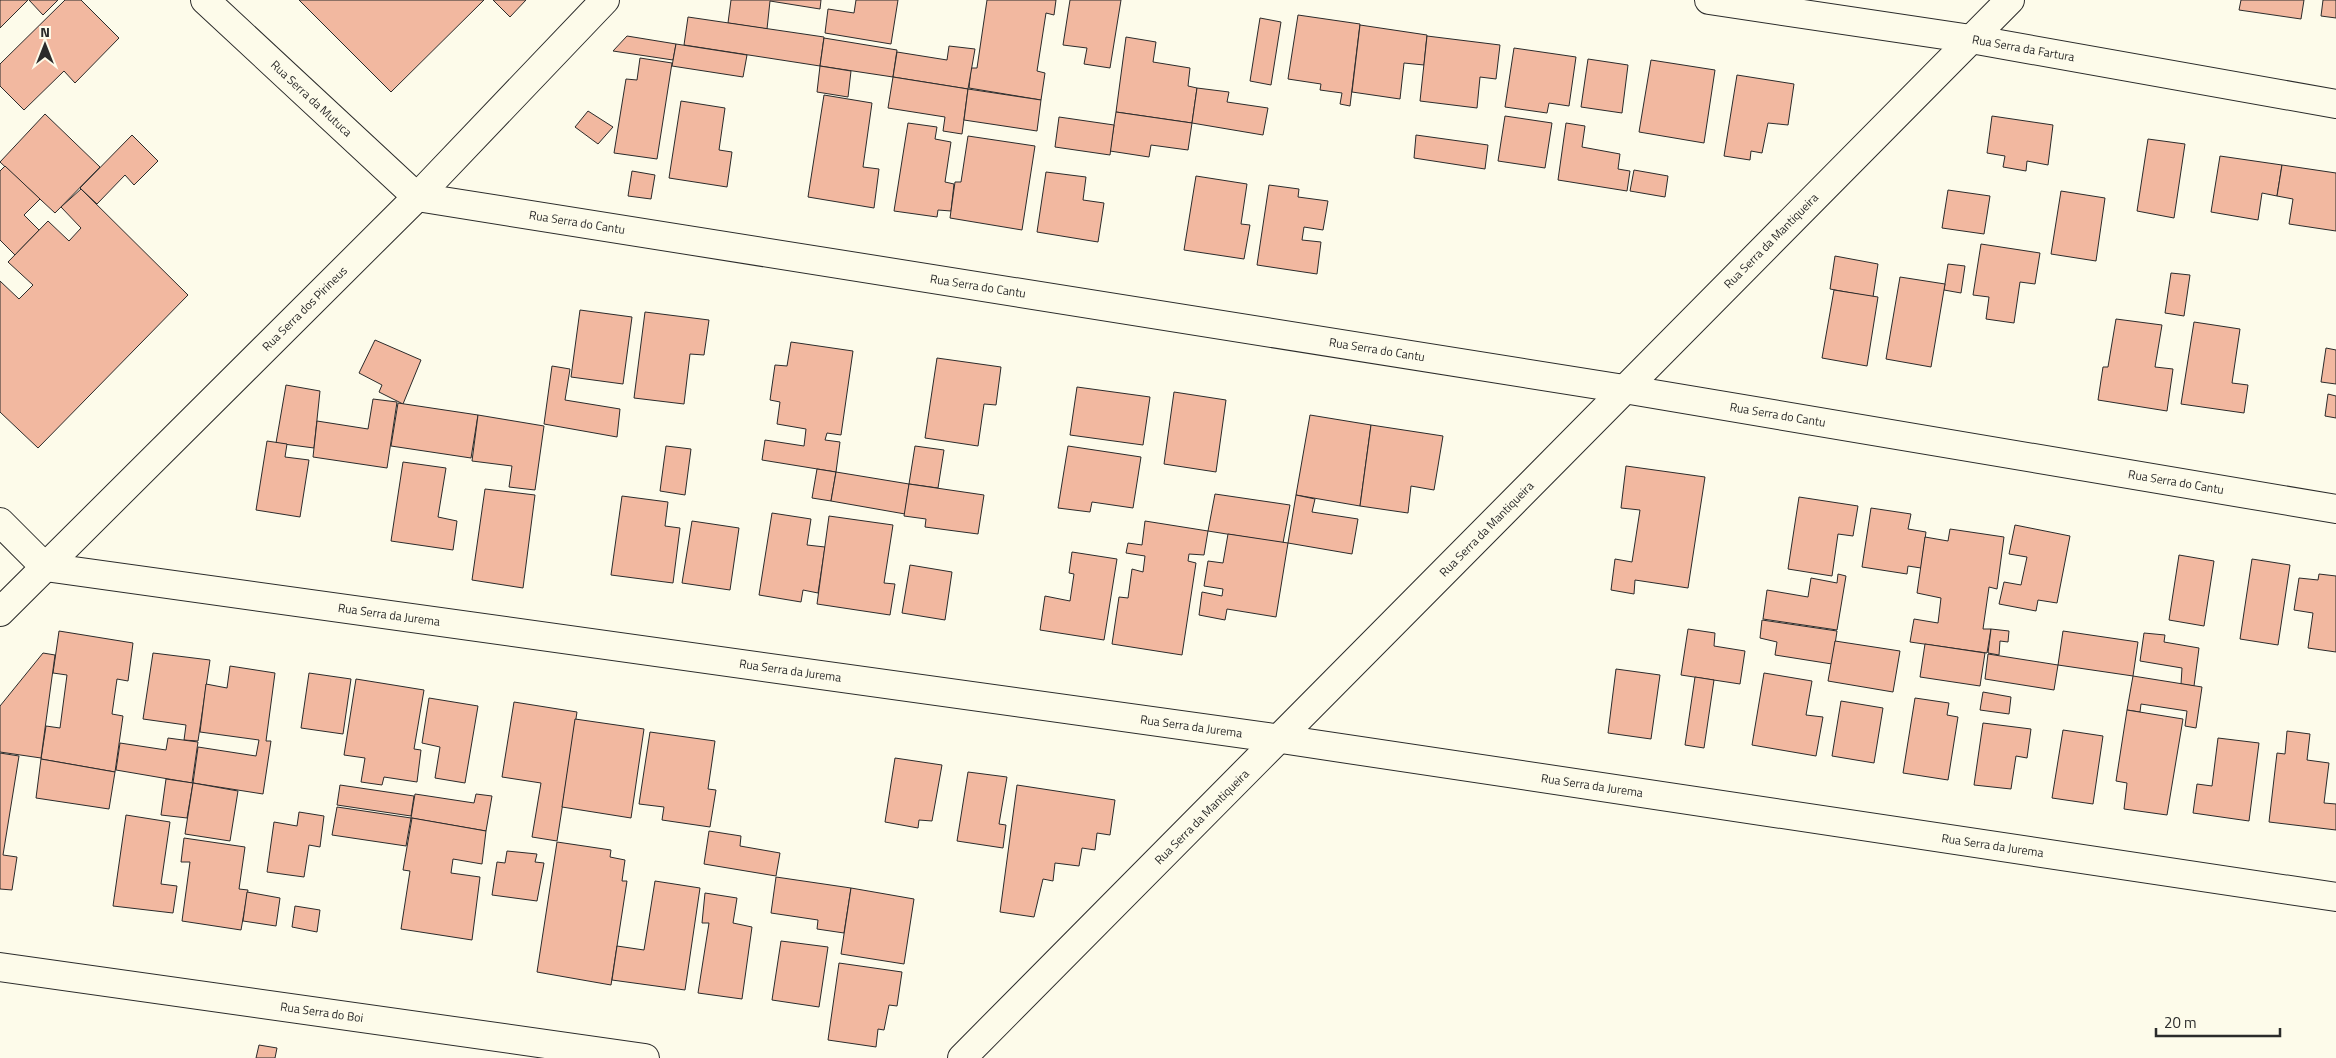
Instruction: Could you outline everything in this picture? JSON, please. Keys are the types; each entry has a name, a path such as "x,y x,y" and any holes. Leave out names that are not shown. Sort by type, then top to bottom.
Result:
{"street":[{"name":"Rua Serra da Mutuca","path":"205,0 417,197"},
{"name":"Rua Serra dos Pirineus","path":"0,612 417,197 605,0"},
{"name":"Rua Serra da Fartura","path":"1709,0 1971,39 2336,104"},
{"name":"Rua Serra da Mantiqueira","path":"962,1058 2010,0"},
{"name":"Rua Serra do Cantu","path":"417,197 1624,389 2336,509"},
{"path":"0,522 45,567"},
{"name":"Rua Serra da Jurema","path":"45,567 1281,738 2336,897"},
{"name":"Rua Serra do Boi","path":"0,967 645,1058"}],"building":[{"path":"0,0 28,0 0,28"},
{"path":"29,0 58,0 43,15"},
{"path":"65,0 81,0 119,38 75,83 64,71 24,110 0,86 0,64"},
{"path":"299,0 484,0 391,92"},
{"path":"493,0 526,0 510,17"},
{"path":"731,0 821,0 820,9 770,1 767,29 728,23"},
{"path":"856,0 898,0 891,44 825,33 828,9 854,13"},
{"path":"987,0 1056,0 1054,15 1046,13 1037,71 1045,73 1041,100 969,88 971,68 977,68"},
{"path":"1070,0 1121,0 1110,68 1084,64 1087,48 1063,45"},
{"path":"2241,0 2304,0 2301,19 2239,10"},
{"path":"2323,0 2336,0 2336,18 2321,16"},
{"path":"1298,15 1360,24 1350,106 1340,104 1342,93 1320,90 1321,84 1288,79"},
{"path":"688,17 824,37 820,66 684,45"},
{"path":"1260,18 1281,22 1271,85 1250,81"},
{"path":"1360,25 1427,35 1424,65 1404,63 1400,99 1352,92"},
{"path":"627,36 676,44 673,60 613,51"},
{"path":"1427,36 1500,45 1496,79 1480,77 1477,108 1420,101"},
{"path":"1126,37 1156,42 1153,62 1190,68 1188,86 1197,88 1192,123 1116,112"},
{"path":"824,38 897,50 893,77 820,66"},
{"path":"676,44 747,55 743,77 672,66"},
{"path":"949,46 975,49 968,89 893,77 897,52 947,60"},
{"path":"1514,48 1576,57 1569,106 1549,103 1547,113 1505,107"},
{"path":"640,58 672,63 657,159 614,153 626,79 637,80"},
{"path":"1588,59 1628,65 1622,113 1581,107"},
{"path":"1651,60 1715,70 1704,143 1639,132"},
{"path":"820,66 851,71 848,97 817,92"},
{"path":"1737,75 1794,84 1788,125 1768,123 1762,153 1751,151 1750,160 1724,156"},
{"path":"893,77 968,89 962,134 943,131 945,117 888,108"},
{"path":"1197,88 1229,92 1227,102 1268,108 1263,135 1192,123"},
{"path":"968,89 1041,100 1037,131 964,120"},
{"path":"824,95 872,103 863,167 879,169 874,208 808,197"},
{"path":"681,101 725,108 719,150 732,152 727,187 669,178"},
{"path":"588,111 613,127 598,144 575,127"},
{"path":"1116,112 1192,123 1188,150 1151,145 1149,157 1110,151"},
{"path":"45,114 100,167 55,213 0,162"},
{"path":"1505,116 1552,123 1545,168 1498,161"},
{"path":"1992,116 2053,125 2048,165 2027,161 2026,171 2003,167 2005,156 1987,153"},
{"path":"1059,117 1114,125 1110,155 1055,147"},
{"path":"908,123 937,127 935,139 951,142 945,182 954,184 951,211 938,210 937,217 894,211"},
{"path":"1566,123 1585,126 1582,147 1620,154 1618,169 1630,171 1627,191 1558,180"},
{"path":"132,135 158,161 134,185 125,175 97,204 80,188"},
{"path":"1416,135 1488,145 1485,169 1414,158"},
{"path":"968,136 1035,146 1022,230 950,218 955,182 961,182"},
{"path":"2148,139 2185,144 2174,218 2137,211"},
{"path":"2220,156 2282,165 2277,196 2262,193 2258,220 2211,212"},
{"path":"2282,165 2336,173 2336,231 2289,224 2293,199 2277,196"},
{"path":"5,166 40,199 24,215 39,230 15,255 0,240 0,171"},
{"path":"1634,170 1668,176 1665,197 1630,191"},
{"path":"632,171 655,175 651,199 628,196"},
{"path":"1046,172 1086,177 1083,200 1104,203 1098,242 1037,232"},
{"path":"1196,176 1247,184 1241,224 1250,225 1244,259 1184,250"},
{"path":"1269,185 1299,189 1298,197 1328,201 1323,230 1304,227 1302,240 1321,242 1317,274 1257,265"},
{"path":"81,189 188,295 38,448 0,412 0,281 19,299 33,285 8,262 48,221 69,241 81,228 61,207"},
{"path":"1948,190 1990,196 1984,234 1942,228"},
{"path":"2061,191 2105,198 2096,261 2051,254"},
{"path":"1981,244 2040,253 2035,284 2020,282 2014,323 1986,319 1989,297 1973,295"},
{"path":"1835,256 1878,264 1873,297 1830,289"},
{"path":"1948,264 1965,266 1961,293 1944,290"},
{"path":"2171,273 2190,275 2184,316 2165,313"},
{"path":"1900,277 1945,284 1931,367 1886,359"},
{"path":"1834,290 1878,297 1867,366 1822,358"},
{"path":"580,310 632,317 623,384 571,377"},
{"path":"645,312 709,320 704,355 690,354 684,404 634,398"},
{"path":"2116,319 2162,325 2155,367 2173,369 2167,411 2098,400 2103,367 2108,367"},
{"path":"2194,322 2240,329 2232,383 2248,385 2244,413 2181,404"},
{"path":"375,340 421,360 403,404 379,392 382,385 359,373"},
{"path":"791,342 853,351 841,435 827,433 825,440 840,442 836,472 762,460 765,440 804,446 806,429 777,424 780,402 770,400 775,365 787,366"},
{"path":"2326,348 2336,350 2336,384 2321,382"},
{"path":"937,358 1001,367 996,405 984,404 978,446 925,438"},
{"path":"552,366 570,369 565,400 620,409 617,437 544,424"},
{"path":"286,385 320,391 314,448 276,443"},
{"path":"1077,387 1150,397 1143,445 1070,435"},
{"path":"1174,392 1226,400 1216,472 1164,464"},
{"path":"2328,394 2336,396 2336,418 2325,416"},
{"path":"373,399 397,402 387,468 313,457 317,421 368,429"},
{"path":"398,403 478,415 471,458 391,446"},
{"path":"478,415 544,426 535,490 509,487 512,466 472,461"},
{"path":"1310,415 1371,425 1360,506 1296,495"},
{"path":"1371,425 1443,436 1434,490 1411,486 1408,513 1360,506"},
{"path":"267,441 287,444 285,457 309,460 300,517 256,510"},
{"path":"666,446 691,449 685,495 660,491"},
{"path":"915,446 944,450 938,488 909,484"},
{"path":"1068,446 1141,457 1133,508 1092,502 1090,512 1058,508"},
{"path":"403,462 446,468 438,517 457,521 453,550 391,541"},
{"path":"1626,466 1705,477 1688,588 1635,580 1634,594 1611,590 1615,559 1632,562 1640,510 1621,508"},
{"path":"817,469 836,472 831,501 812,498"},
{"path":"836,472 909,484 905,514 831,501"},
{"path":"909,484 984,495 978,534 925,527 926,519 904,516"},
{"path":"485,489 535,495 523,588 472,580"},
{"path":"1215,494 1290,505 1283,543 1208,531"},
{"path":"1296,495 1315,499 1312,512 1358,519 1352,554 1288,543"},
{"path":"622,496 668,502 665,526 680,528 673,583 611,575"},
{"path":"1799,497 1858,506 1853,536 1838,534 1832,576 1788,569"},
{"path":"1871,508 1911,514 1908,529 1926,532 1921,568 1908,566 1907,574 1862,567"},
{"path":"772,513 811,519 807,545 825,547 818,593 803,590 801,602 759,595"},
{"path":"829,516 893,525 884,583 895,584 890,615 817,604"},
{"path":"692,521 739,528 730,590 682,583"},
{"path":"1145,521 1208,531 1204,555 1189,554 1188,561 1196,563 1182,655 1112,644 1119,597 1128,598 1132,569 1143,572 1145,556 1126,553 1128,543 1142,545"},
{"path":"2015,525 2070,536 2057,603 2038,600 2036,611 1999,604 2004,582 2021,585 2027,557 2009,554"},
{"path":"1950,529 2004,537 1997,589 1989,587 1983,629 1991,629 1987,653 1910,642 1914,619 1938,623 1941,598 1917,593 1925,537 1948,541"},
{"path":"1228,534 1288,543 1276,617 1227,609 1225,620 1199,615 1202,592 1222,596 1223,589 1204,586 1208,561 1223,563"},
{"path":"1072,552 1117,559 1104,640 1040,630 1045,596 1070,601 1074,574 1069,573"},
{"path":"2179,555 2214,561 2204,626 2169,620"},
{"path":"2252,559 2290,565 2278,645 2240,639"},
{"path":"910,565 952,572 945,620 902,613"},
{"path":"1838,574 1846,576 1837,630 1763,619 1767,590 1808,597 1811,578 1837,583"},
{"path":"2319,574 2336,576 2336,652 2308,648 2313,613 2294,610 2299,578 2318,580"},
{"path":"1762,620 1837,631 1832,664 1775,655 1777,642 1760,638"},
{"path":"1688,629 1715,633 1714,646 1745,651 1740,684 1681,675"},
{"path":"1991,629 2009,631 2008,642 2000,641 1999,655 1988,653"},
{"path":"59,631 133,643 128,681 117,679 112,714 123,716 115,772 41,759 46,726 60,728 67,675 53,673"},
{"path":"2063,631 2138,642 2133,676 2058,665"},
{"path":"2144,633 2165,635 2164,642 2199,648 2194,686 2181,684 2182,668 2140,661"},
{"path":"1835,641 1900,651 1893,692 1828,681"},
{"path":"1925,644 1985,653 1980,686 1920,677"},
{"path":"43,653 55,655 41,758 0,752 0,706"},
{"path":"153,653 210,660 198,741 184,740 186,725 143,719"},
{"path":"1988,654 2058,665 2054,690 1985,679"},
{"path":"230,666 275,673 266,741 271,741 263,794 193,783 198,747 256,756 259,740 200,732 206,684 227,688"},
{"path":"1616,669 1660,675 1651,739 1608,733"},
{"path":"309,673 351,679 343,734 301,728"},
{"path":"1764,673 1812,681 1806,715 1823,717 1816,756 1752,745"},
{"path":"2133,676 2202,687 2196,728 2185,726 2187,711 2141,704 2140,712 2127,710"},
{"path":"1695,677 1714,680 1704,748 1685,745"},
{"path":"356,679 424,690 414,749 421,750 417,782 384,777 382,785 361,782 365,758 344,755"},
{"path":"1983,692 2011,697 2009,714 1980,710"},
{"path":"429,698 478,706 465,783 435,778 440,747 422,743"},
{"path":"1915,698 1949,703 1947,715 1958,717 1948,780 1903,773"},
{"path":"1841,701 1883,708 1874,763 1832,756"},
{"path":"514,702 577,712 557,841 532,837 541,783 502,777"},
{"path":"2127,710 2183,719 2167,815 2124,809 2127,783 2116,781"},
{"path":"575,719 644,729 631,818 562,807"},
{"path":"1983,723 2031,729 2027,758 2016,756 2011,789 1974,785"},
{"path":"2063,730 2103,736 2093,804 2052,798"},
{"path":"2287,731 2310,734 2307,760 2329,763 2324,803 2336,804 2336,830 2269,822 2277,753 2285,754"},
{"path":"650,732 715,741 708,789 716,790 710,827 662,820 664,807 639,804"},
{"path":"168,738 198,742 192,783 116,770 120,743 166,750"},
{"path":"2218,738 2259,743 2249,821 2193,813 2197,784 2212,786"},
{"path":"0,753 19,756 3,855 17,857 12,890 0,889"},
{"path":"895,758 942,765 932,821 919,820 918,828 885,822"},
{"path":"41,759 115,772 109,809 36,798"},
{"path":"968,772 1007,777 999,824 1006,825 1003,848 957,841"},
{"path":"166,779 193,783 187,818 161,815"},
{"path":"193,783 238,791 230,841 185,834"},
{"path":"340,785 414,796 411,816 337,805"},
{"path":"1017,785 1115,800 1110,835 1097,833 1095,850 1082,848 1079,866 1055,863 1053,881 1043,879 1034,917 1000,912"},
{"path":"415,794 474,803 476,794 492,796 486,831 411,818"},
{"path":"337,807 411,818 406,846 332,835"},
{"path":"299,812 324,816 320,847 309,845 304,877 267,872 274,822 297,826"},
{"path":"126,815 170,822 161,884 177,886 173,913 113,906"},
{"path":"412,818 486,831 482,864 453,859 451,873 480,877 472,940 401,929 410,871 403,870"},
{"path":"709,831 741,836 740,846 780,853 776,876 704,864"},
{"path":"184,838 245,847 239,889 248,890 241,930 182,921 190,862 181,862"},
{"path":"557,842 611,850 610,857 625,860 622,881 627,881 611,985 537,972"},
{"path":"507,851 537,854 535,862 544,863 537,901 492,895 497,862 505,863"},
{"path":"776,877 851,888 844,933 817,929 818,920 771,913"},
{"path":"655,881 700,888 685,990 612,980 617,946 644,950"},
{"path":"851,888 914,899 904,964 841,954"},
{"path":"247,892 280,898 276,926 243,921"},
{"path":"705,893 737,898 733,923 752,927 742,999 698,993 709,923 702,923"},
{"path":"295,906 320,910 317,932 292,927"},
{"path":"781,941 828,947 819,1007 772,1000"},
{"path":"839,963 902,972 897,1006 889,1005 884,1030 878,1029 876,1047 828,1040"},
{"path":"259,1045 277,1048 275,1058 256,1058"}]}
